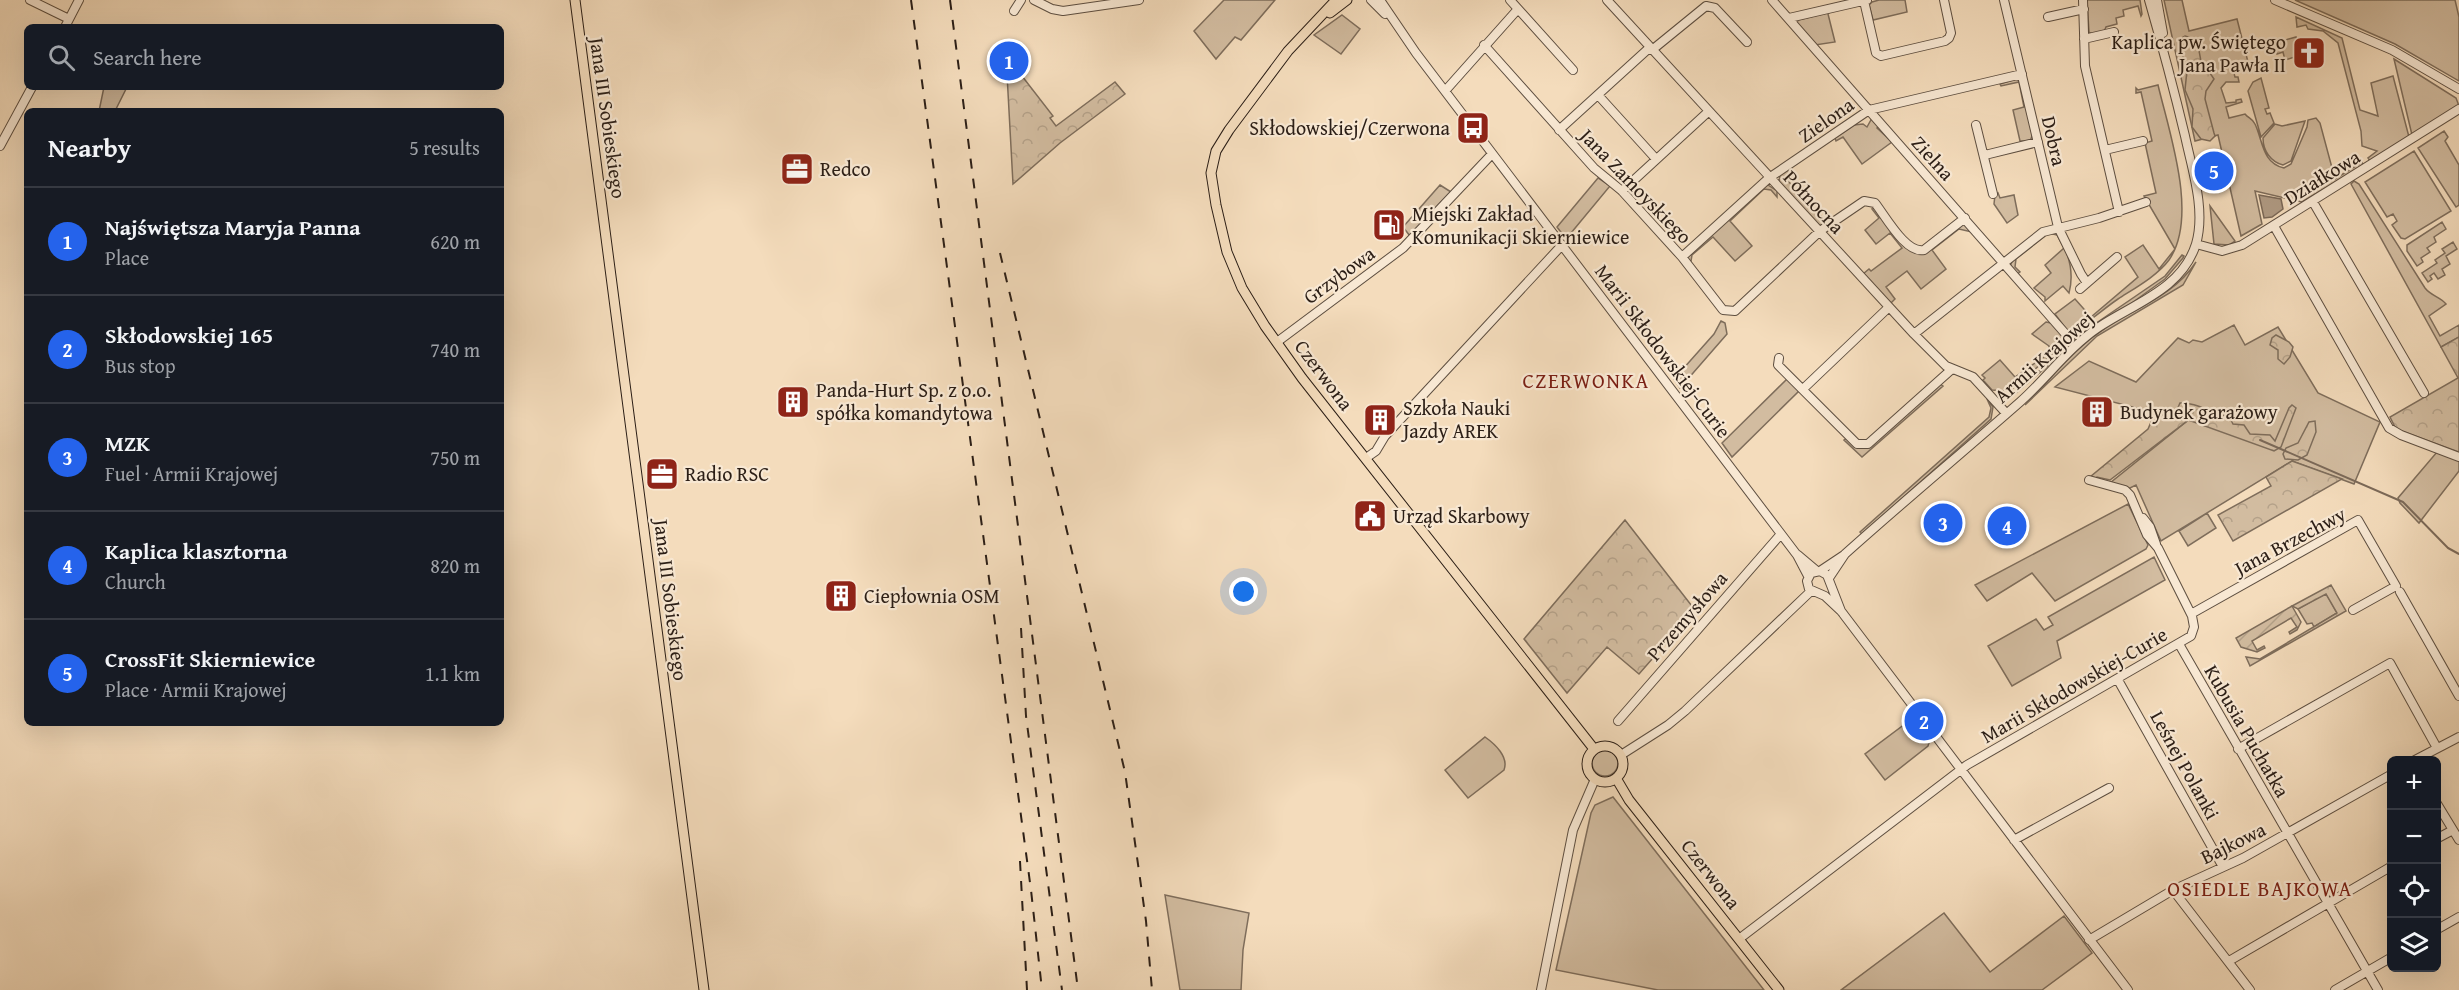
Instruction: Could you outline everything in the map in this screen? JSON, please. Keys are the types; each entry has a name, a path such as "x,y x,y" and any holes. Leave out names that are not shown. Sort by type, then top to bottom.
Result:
{"main road":[{"name":"Jana III Sobieskiego","path":"575,0 704,990"},
{"name":"Czerwona","path":"1336,0 1288,51 1216,151 1211,173 1217,212 1230,260 1247,297 1277,342 1594,749"},
{"name":"Czerwona","path":"1315,22 1347,0"},
{"path":"1612,747 1621,755 1623,766 1616,778 1607,782 1595,779 1588,770 1587,764 1594,749 1612,747"},
{"name":"Czerwona","path":"1616,778 1629,800 1779,990"}],"street":[{"path":"30,0 69,19"},
{"path":"66,24 79,0"},
{"path":"1014,11 1021,0"},
{"path":"1034,0 1052,9 1063,11 1139,0"},
{"name":"Marii Skłodowskiej-Curie","path":"1371,0 1395,24"},
{"name":"Marii Skłodowskiej-Curie","path":"1380,0 1395,24 1492,154 1797,555 1808,576"},
{"path":"1510,0 1573,70"},
{"name":"Północna","path":"1607,0 1888,308 1941,362 1973,377 2006,413"},
{"name":"Zielna","path":"1772,0 2070,339"},
{"path":"1789,18 1866,0 1876,53 1881,56 1945,41 1949,38 1951,33 1944,0"},
{"name":"Dobra","path":"2004,0 2058,227 2087,283"},
{"path":"2083,0 2085,66 2119,212"},
{"name":"Armii Krajowej","path":"2149,0 2167,58"},
{"name":"Armii Krajowej","path":"1829,581 1845,554 2006,413 2075,347 2099,327 2157,293 2174,280 2187,264 2196,244 2199,224 2196,192 2157,0"},
{"path":"2275,0 2392,50 2459,89"},
{"path":"1560,130 1647,50 1652,50 1707,6 1716,9 1747,42"},
{"path":"1445,91 1518,9"},
{"path":"2048,17 2084,9"},
{"path":"2084,39 2114,32"},
{"name":"Jana Zamoyskiego","path":"1484,45 1594,168 1622,191 1682,257 1723,310 1735,311 1820,231 1860,203 1868,200 1875,203 1907,245 1916,250 1924,250 1965,218"},
{"name":"Zielona","path":"1682,257 1769,178 1869,110 2022,74"},
{"path":"0,146 30,90"},
{"path":"1598,95 1656,159"},
{"name":"Działkowa","path":"2196,244 2230,251 2313,202 2459,109"},
{"path":"1622,191 1709,111"},
{"path":"1976,124 1993,194"},
{"path":"2104,150 2143,141"},
{"path":"1985,155 2038,142"},
{"name":"Grzybowa","path":"1277,342 1403,248 1492,154"},
{"path":"1914,334 2043,232 2119,212 2146,202"},
{"path":"2313,202 2424,393"},
{"path":"2274,226 2390,428 2407,438 2459,457"},
{"path":"1366,458 1377,451 1385,436 1562,245"},
{"path":"2080,289 2117,257"},
{"path":"1803,389 1888,308"},
{"path":"1779,358 1778,365 1857,444 1863,445 1868,444 1952,369"},
{"path":"2089,480 2125,490 2130,495 2147,535 2157,548 2191,614"},
{"name":"Jana Brzechwy","path":"2191,614 2358,520 2396,586 2353,610"},
{"name":"Przemysłowa","path":"1618,721 1781,534"},
{"path":"1845,554 1808,576 1807,584 1811,591 1820,594 1841,611 2128,990"},
{"name":"Marii Skłodowskiej-Curie","path":"1797,555 1818,571"},
{"path":"1818,571 1829,581 1841,611"},
{"path":"1820,594 1826,591 1829,581"},
{"path":"1621,755 1668,725 1685,711 1811,591"},
{"path":"2400,592 2459,696"},
{"name":"Marii Skłodowskiej-Curie","path":"1739,939 1961,770 2193,634 2194,624 2191,614"},
{"name":"Kubusia Puchatka","path":"2179,644 2378,990"},
{"path":"2238,749 2390,663 2437,748"},
{"name":"Leśnej Polanki","path":"2118,680 2223,867"},
{"path":"2422,756 2459,737"},
{"name":"Bajkowa","path":"2089,940 2173,890 2287,834 2387,776"},
{"path":"1541,990 1573,830 1595,779"},
{"path":"2014,840 2109,788"},
{"path":"2441,810 2459,840"},
{"path":"2441,836 2453,830"},
{"path":"2229,961 2387,868"},
{"path":"2173,890 2250,990"},
{"path":"2441,927 2459,917"},
{"path":"2335,990 2387,960"}],"green space":[{"path":"1224,0 1275,0 1241,40 1235,37 1216,59 1194,31"},
{"path":"1879,0 1905,0 1907,12 1873,20 1869,5"},
{"path":"2087,0 2140,0 2142,14 2141,16 2138,6 2123,10 2124,16 2116,18 2117,24 2106,27 2104,32 2092,34 2089,32"},
{"path":"2164,0 2182,0 2189,31 2237,19 2249,66 2233,70 2239,82 2226,82 2221,88 2226,103 2241,99 2242,102 2226,107 2229,118 2245,114 2253,121 2264,150 2271,161 2284,168 2291,164 2308,120 2316,118 2320,123 2335,179 2362,162 2363,166 2302,202 2255,191 2262,224 2241,236 2218,135 2195,141"},
{"path":"2295,0 2455,0 2459,17 2459,81 2395,44"},
{"path":"1830,12 1828,14 1835,42 1815,45 1797,23 1798,20"},
{"path":"1342,15 1360,29 1341,54 1314,35"},
{"path":"2296,17 2342,38 2360,110 2378,116 2371,83 2393,76 2409,137 2370,161 2368,158 2377,151 2362,146 2361,131 2338,43 2323,31 2308,29 2306,25 2297,27"},
{"path":"2185,36 2197,45 2203,69 2214,79 2206,91 2205,99 2215,136 2210,141 2201,139 2192,127 2193,109 2185,90 2187,70 2179,44 2180,39"},
{"path":"2296,37 2301,55 2285,60 2283,52 2277,54 2274,43"},
{"path":"2394,59 2456,98 2459,106 2412,135"},
{"path":"1015,67 1053,116 1050,118 1056,126 1115,82 1125,94 1060,143 1013,184 1007,74"},
{"path":"2261,78 2269,108 2265,109 2267,114 2270,113 2274,123 2261,137 2248,91 2253,82"},
{"path":"2016,79 2021,82 2033,134 2030,141 2020,141 2013,110 2024,107 2019,82 2001,86 2000,84"},
{"path":"2158,85 2174,150 2182,198 2181,221 2175,248 2144,196 2156,193 2145,143 2152,141 2141,92 2136,93 2136,88 2138,90"},
{"path":"103,90 126,90 116,108 100,108"},
{"path":"1872,118 1879,126 1877,128 1892,142 1862,164 1843,137 1836,141 1835,138 1854,125 1863,124 1867,127"},
{"path":"2305,121 2291,161 2283,165 2271,159 2264,147 2263,138 2275,124 2282,126"},
{"path":"2444,131 2448,137 2445,141 2459,165 2459,205 2456,207 2418,148"},
{"path":"2414,151 2451,211 2405,239 2401,238 2392,225 2397,221 2393,214 2387,217 2365,182"},
{"path":"1791,168 1793,171 1789,174 1788,181 1822,217 1833,218 1821,226 1817,225 1779,182 1780,175"},
{"path":"1598,178 1610,186 1566,239 1557,227"},
{"path":"2354,181 2359,184 2425,288 2446,304 2429,316 2440,336 2459,325 2459,337 2441,347 2351,184"},
{"path":"1440,185 1451,192 1410,236 1403,227"},
{"path":"1768,185 1777,191 1777,197 1771,190 1764,189 1730,221 1752,246 1735,261 1713,237 1692,255 1691,261 1688,261 1688,256 1761,188"},
{"path":"1998,193 2000,198 2014,195 2018,215 2007,223 1994,204 1995,195"},
{"path":"2210,206 2235,241 2229,245 2214,244"},
{"path":"1876,208 1907,248 1917,253 1964,223 1972,232 1959,229 1932,250 1946,269 1921,289 1907,271 1886,287 1895,299 1890,304 1863,274 1869,269 1871,271 1902,248 1890,233 1876,244 1865,230 1879,218 1872,209"},
{"path":"2442,222 2446,229 2434,237 2436,242 2427,248 2430,252 2421,258 2423,262 2417,266 2407,251 2407,245"},
{"path":"2052,231 2057,233 2067,254 2071,269 2071,285 2069,293 2063,286 2045,301 2045,297 2034,288 2051,273 2045,265 2064,248 2057,235 2049,233 2016,259 2015,267 2020,272 2017,274 2010,266 2017,256 2034,241"},
{"path":"2453,242 2457,249 2446,256 2450,264 2442,269 2445,275 2438,279 2434,273 2428,282 2422,273 2437,263 2435,260 2445,253 2442,249"},
{"path":"2143,245 2159,269 2173,251 2164,266 2152,276 2075,330 2069,333 2055,314 2075,299 2091,317 2138,277 2125,257"},
{"path":"2182,255 2183,258 2165,279 2088,331 2015,394 2014,392 2089,328 2165,276"},
{"path":"2196,262 2183,285 2097,336 2025,405 2084,344 2175,286"},
{"path":"1721,321 1725,323 1727,334 1680,388 1674,379 1714,334"},
{"path":"2046,322 2051,323 2065,339 2065,343 2012,389 1992,390 1983,380 1985,378 1982,375 2000,360 2015,377 2048,354 2049,346 2032,334"},
{"path":"2234,325 2245,345 2278,327 2318,393 2380,422 2354,484 2292,461 2161,541 2136,485 2128,489 2110,483 2187,421 2055,387 2089,361 2136,382 2178,338 2189,343 2193,340 2202,342"},
{"path":"2276,335 2293,347 2290,357 2284,364 2278,359 2278,350 2270,345 2272,338"},
{"path":"2459,337 2459,452 2396,429 2390,417 2458,378 2441,347"},
{"path":"1787,379 1800,390 1732,457 1722,443"},
{"path":"1940,384 1943,386 1862,457 1844,440 1847,438 1863,448"},
{"path":"1987,399 1993,407 1991,419 1862,534 1860,532 1989,417 1991,408"},
{"path":"2180,403 2193,404 2229,416 2233,424 2244,425 2250,434 2270,435 2275,441 2289,408 2292,405 2296,408 2281,447 2274,451 2177,416 2176,412"},
{"path":"2155,413 2187,421 2110,480 2090,477 2148,429"},
{"path":"2315,421 2316,432 2307,455 2298,460 2285,459 2283,454 2286,448 2298,443 2309,422"},
{"path":"2437,452 2459,459 2459,471 2419,523 2398,498"},
{"path":"2292,461 2342,479 2233,541 2218,515 2271,486 2266,477"},
{"path":"2128,504 2148,545 2146,549 2055,601 2032,573 1987,601 1975,585"},
{"path":"2207,513 2216,528 2188,546 2179,531"},
{"path":"1625,520 1695,610 1639,674 1607,647 1567,693 1524,639"},
{"path":"2154,557 2165,580 2057,641 2061,658 2012,686 1988,646 2036,619 2044,630 2053,625 2048,617"},
{"path":"2331,585 2346,611 2250,666 2246,657 2260,659 2337,613 2326,594 2298,609 2292,606"},
{"path":"2326,593 2337,613 2314,627 2312,623 2307,624 2298,609"},
{"path":"2292,606 2301,622 2297,630 2290,634 2289,632 2297,627 2291,618 2252,641 2257,650 2264,646 2265,648 2257,652 2241,647 2236,638"},
{"path":"1913,718 1930,739 1928,746 1885,780 1865,754"},
{"path":"1485,737 1497,747 1503,756 1504,770 1468,798 1445,770"},
{"path":"1605,750 1614,754 1618,763 1614,772 1605,776 1596,772 1592,763 1596,754"},
{"path":"1613,797 1764,990 1658,990 1556,970 1591,813 1595,805"},
{"path":"1165,895 1249,913 1243,950 1241,990 1180,990"},
{"path":"1944,913 1990,972 2064,916 2092,953 2042,990 1841,990"}],"shaded area":[{"path":"2259,195 2281,199 2283,209 2272,217 2264,218"}],"waterway":[{"path":"2260,440 2403,502 2448,548 2459,554"}],"railway":[{"path":"911,0 1031,890 1042,990"},
{"path":"950,0 1078,990"},
{"path":"1000,253 1125,772 1146,921 1152,990"},
{"path":"1021,628 1026,716 1062,990"},
{"path":"1020,861 1027,990"}],"place":[{"name":"Kaplica pw. Świętego Jana Pawła II","path":"2309,53"},
{"name":"Najświętsza Maryja Panna","path":"1009,61"},
{"name":"Skłodowskiej/Czerwona","path":"1473,128"},
{"name":"Redco","path":"797,169"},
{"name":"CrossFit Skierniewice","path":"2214,171"},
{"name":"Miejski Zakład Komunikacji Skierniewice","path":"1389,225"},
{"name":"Panda-Hurt Sp. z o.o. spółka komandytowa","path":"793,402"},
{"name":"Budynek garażowy","path":"2097,412"},
{"name":"Szkoła Nauki Jazdy AREK","path":"1380,420"},
{"name":"Radio RSC","path":"662,474"},
{"name":"Urząd Skarbowy","path":"1370,516"},
{"name":"MZK","path":"1943,523"},
{"name":"Kaplica klasztorna","path":"2007,526"},
{"name":"Ciepłownia OSM","path":"841,596"},
{"name":"Skłodowskiej 165","path":"1924,721"}],"district":[{"name":"CZERWONKA","path":"1586,381"},
{"name":"OSIEDLE BAJKOWA","path":"2260,889"}]}
